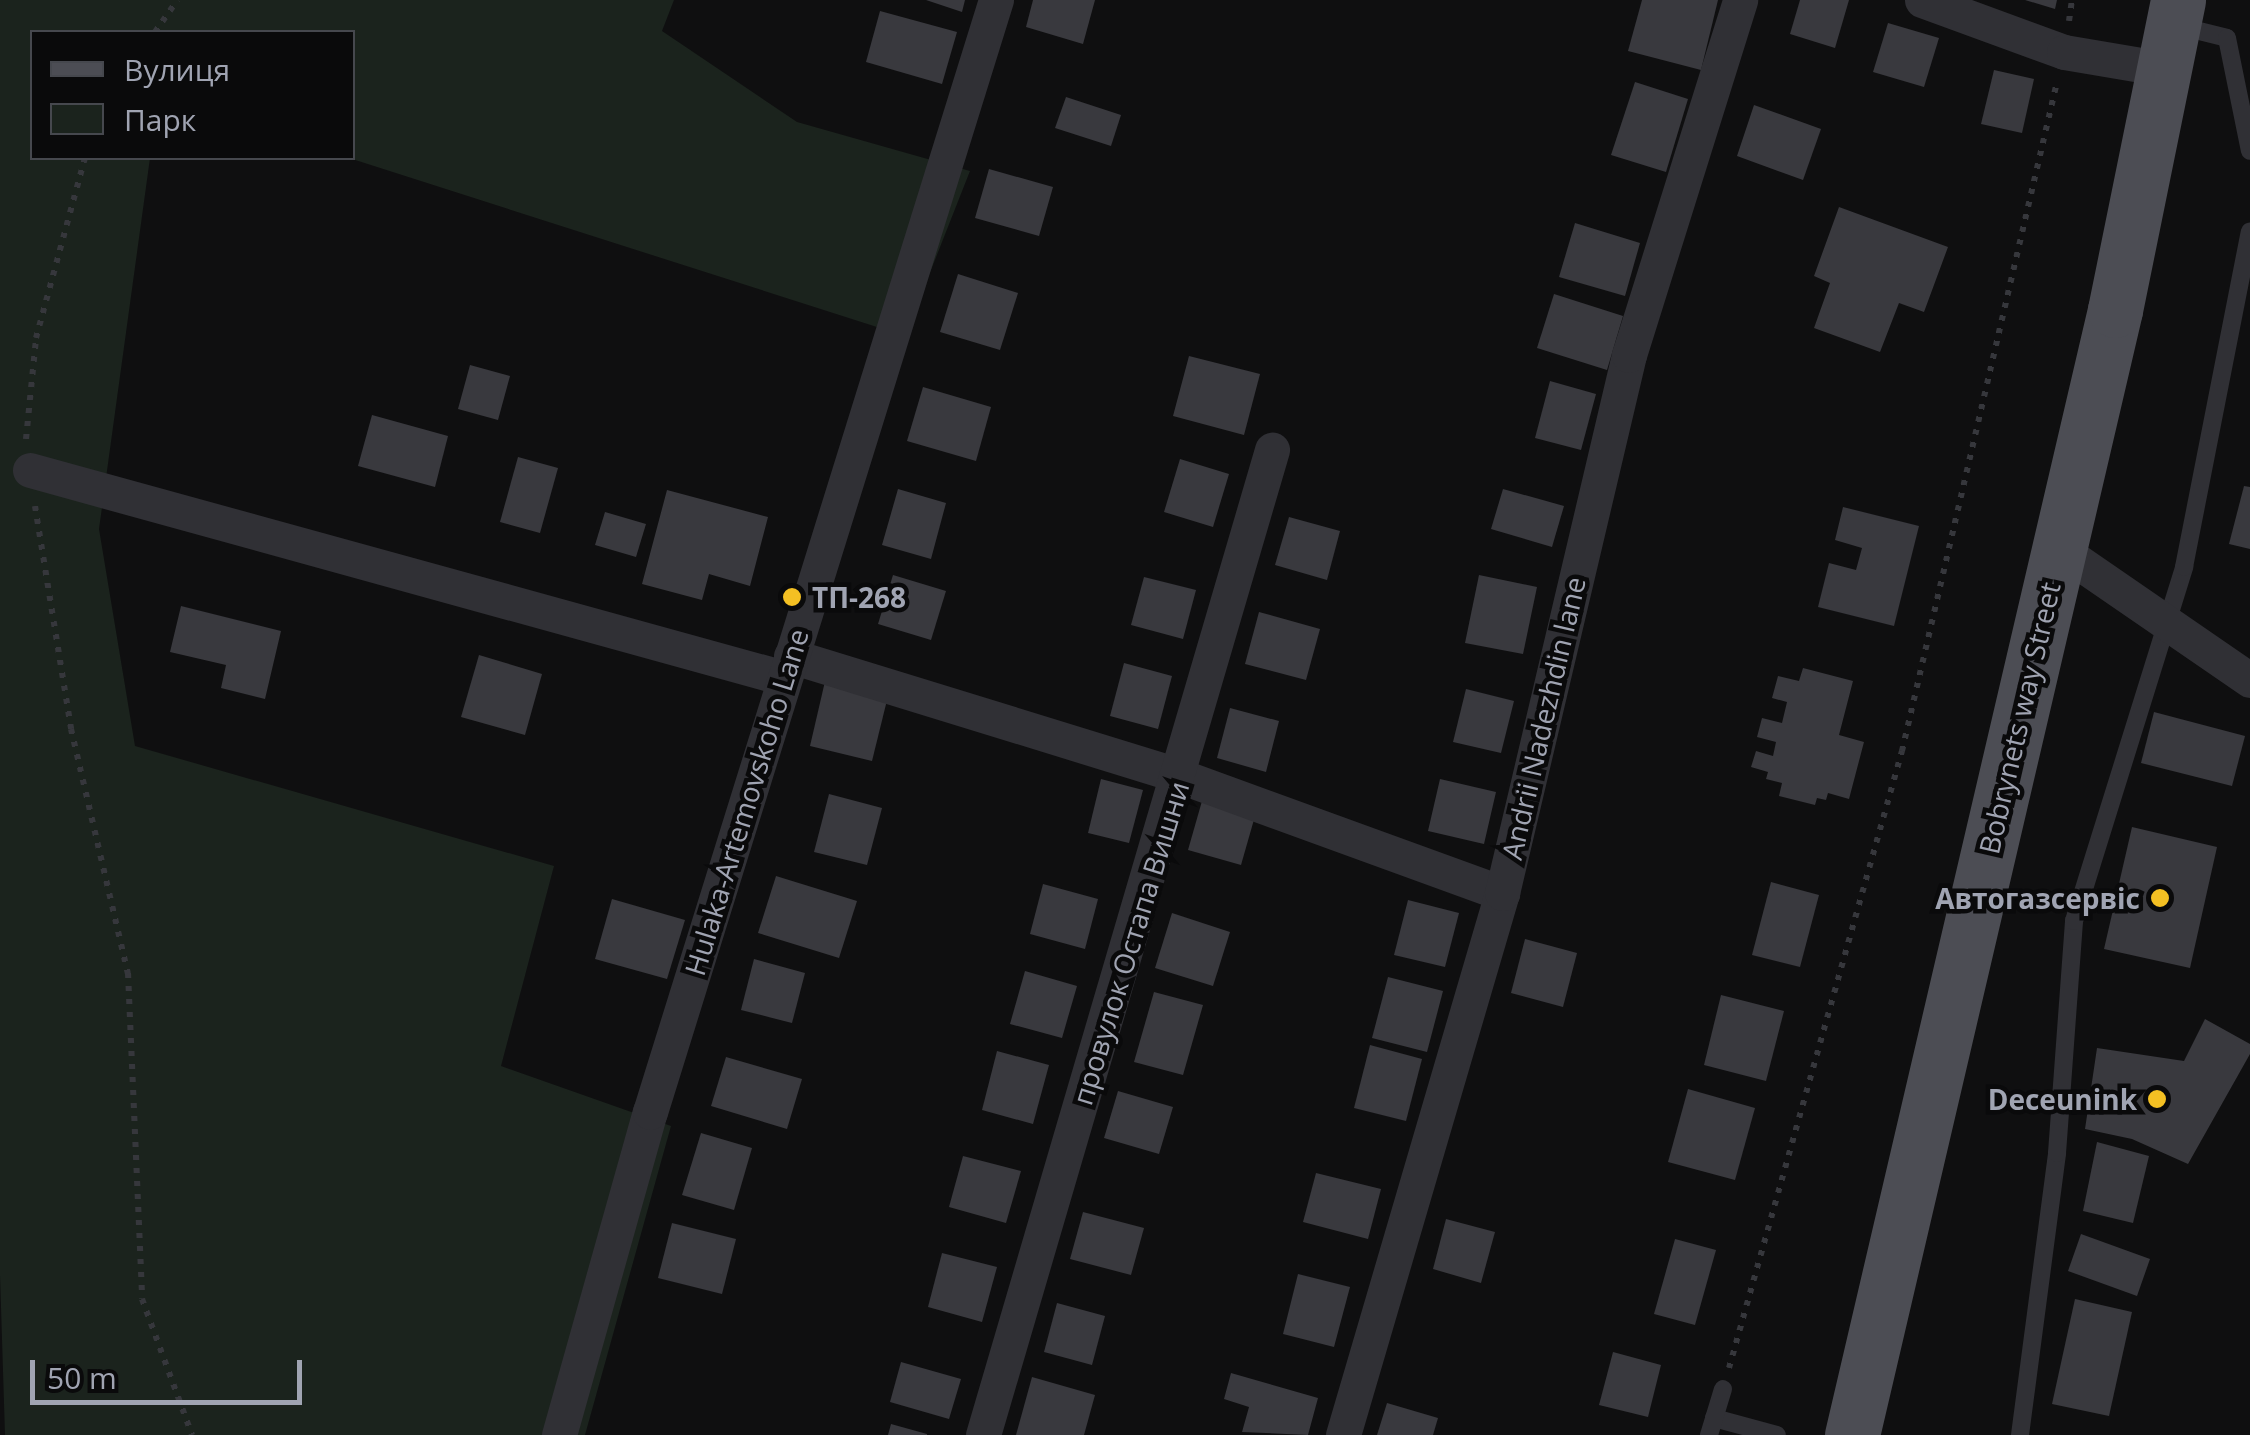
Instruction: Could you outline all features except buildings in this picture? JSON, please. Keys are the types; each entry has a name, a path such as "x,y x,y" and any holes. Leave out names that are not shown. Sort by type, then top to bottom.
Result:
{"main road":[{"name":"Bobrynets way Street","path":"1852,1435 2115,310 2172,31"}],"street":[{"name":"Hulaka-Artemovskoho Lane","path":"559,1435 650,1112 996,0"},
{"name":"Andrii Nadezhdin lane","path":"1343,1435 1502,892 1629,356 1740,0"},
{"path":"1922,0 2064,52 2172,31"},
{"name":"провулок Остапа Вишни","path":"983,1435 1180,776 1272,450"},
{"path":"30,470 787,667 1180,776 1502,892"},
{"path":"2058,548 2250,680"}],"lane":[{"path":"2172,31 2227,38 2250,151"},
{"path":"2020,1435 2057,1153 2074,921 2184,567 2250,231"},
{"path":"1724,1389 1712,1427 1777,1435"}],"path":[{"path":"156,30 178,0"},
{"path":"1724,1389 1902,751 2064,52"},
{"path":"84,160 36,338 26,446 71,729 128,973 142,1299 192,1435"}],"green space":[{"path":"0,0 674,0 662,31 797,122 970,171 905,336 355,160 355,30 30,30 30,160 150,160 99,529 135,746 554,866 501,1066 671,1126 585,1435 5,1435 0,1275"}],"place":[{"name":"ТП-268","path":"792,597"},
{"name":"Автогазсервіс","path":"2160,898"},
{"name":"Deceunink","path":"2157,1099"}]}
